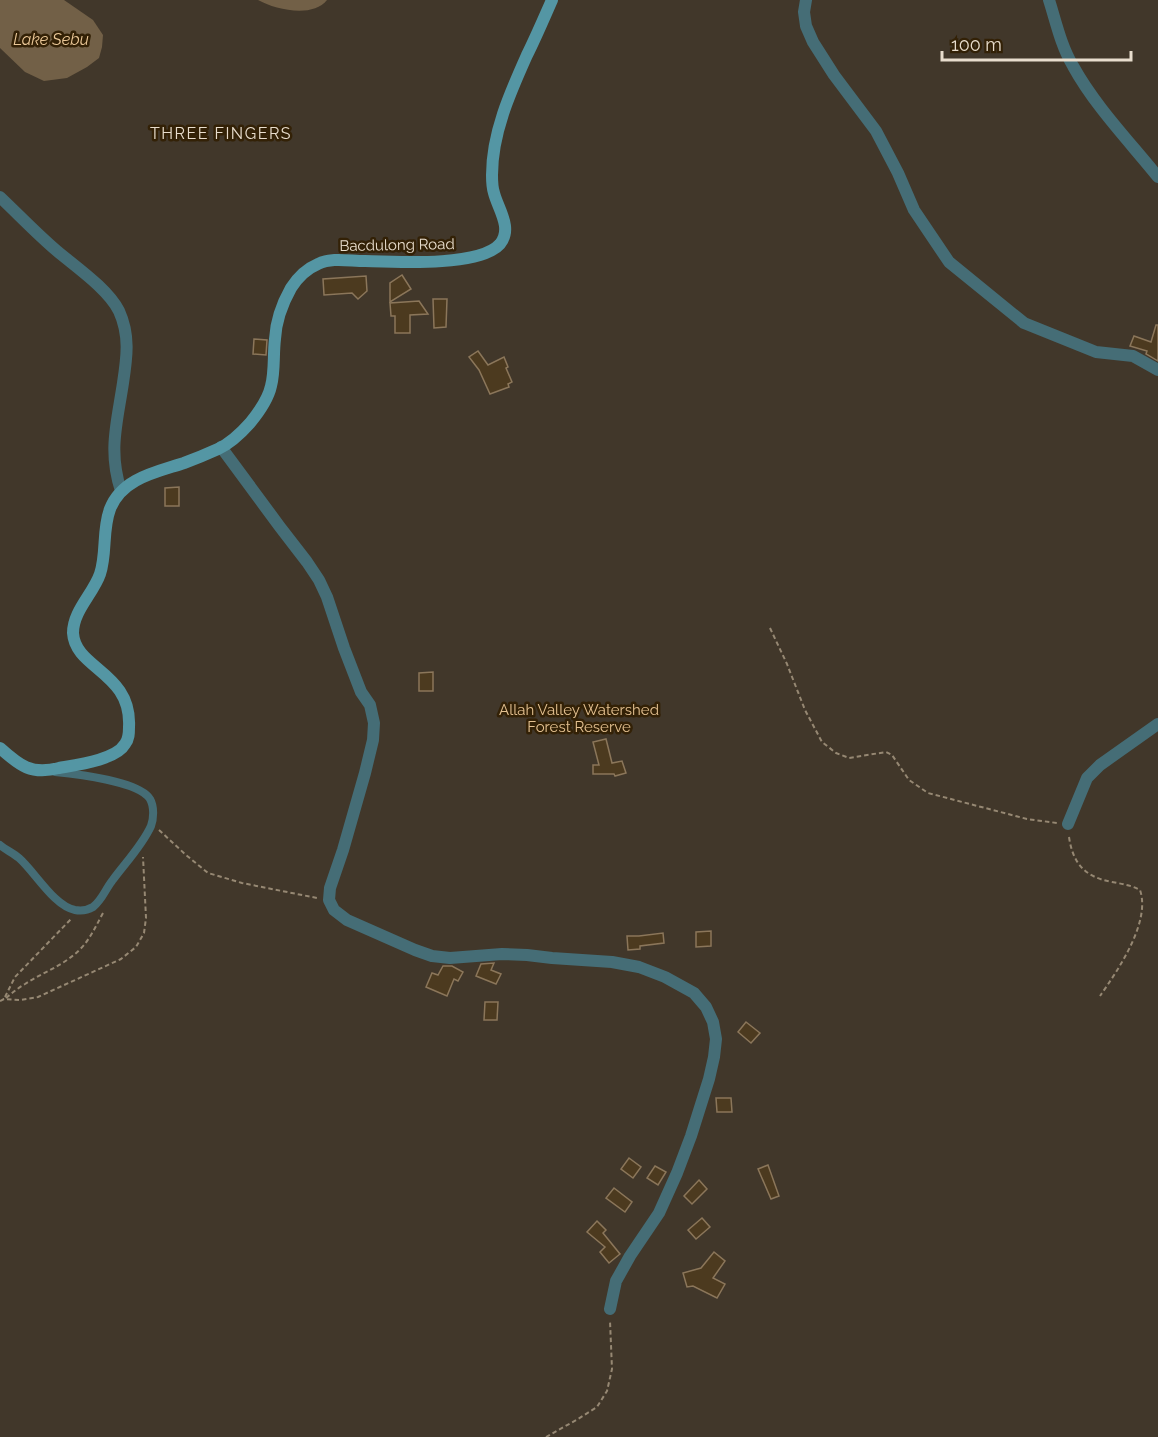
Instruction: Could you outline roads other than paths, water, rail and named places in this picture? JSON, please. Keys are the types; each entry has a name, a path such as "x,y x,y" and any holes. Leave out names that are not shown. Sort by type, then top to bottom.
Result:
{"street":[{"name":"Bacdulong Road","path":"121,491 139,479 221,447 249,424 265,403 271,388 274,339 283,301 297,279 310,267 338,260 446,261 490,252 501,243 505,233 504,222 491,180 496,135 514,86 552,0"},
{"path":"806,0 804,12 806,26 813,42 834,75 876,131 914,210 949,262 1024,323 1096,352 1133,356 1158,370"},
{"path":"1049,0 1072,64 1091,94 1158,177"},
{"path":"0,197 47,243 104,291 114,302 126,330 128,346 113,444 116,477 121,491 111,506 106,525 101,571 96,585 76,617 73,629 74,640 80,652 113,680 121,690 130,718 129,736 124,746 118,752 101,759 48,771 32,770 22,766 0,748"},
{"path":"221,447 319,580 361,692 370,705 374,723 373,740 343,850 330,888 329,900 334,910 347,920 432,956 450,958 502,954 527,955 612,962 639,967 665,977 694,993 706,1007 713,1022 716,1039 714,1057 710,1079 695,1124 659,1213 616,1281 610,1309"},
{"path":"1068,824 1087,778 1100,765 1158,724"}],"lane":[{"path":"0,845 35,874 57,899 72,909 80,910 91,908 100,901 142,842 152,823 153,810 145,793 112,782 48,771"}],"water":[{"name":"Lake Sebu","path":"0,0 64,0 93,20 103,35 99,58 67,78 44,81 25,72 0,48"},
{"path":"258,0 327,0 321,6 304,11 274,7"}],"district":[{"name":"THREE FINGERS","path":"221,133"}],"park label":[{"name":"Allah Valley Watershed Forest Reserve","path":"579,718"}]}
